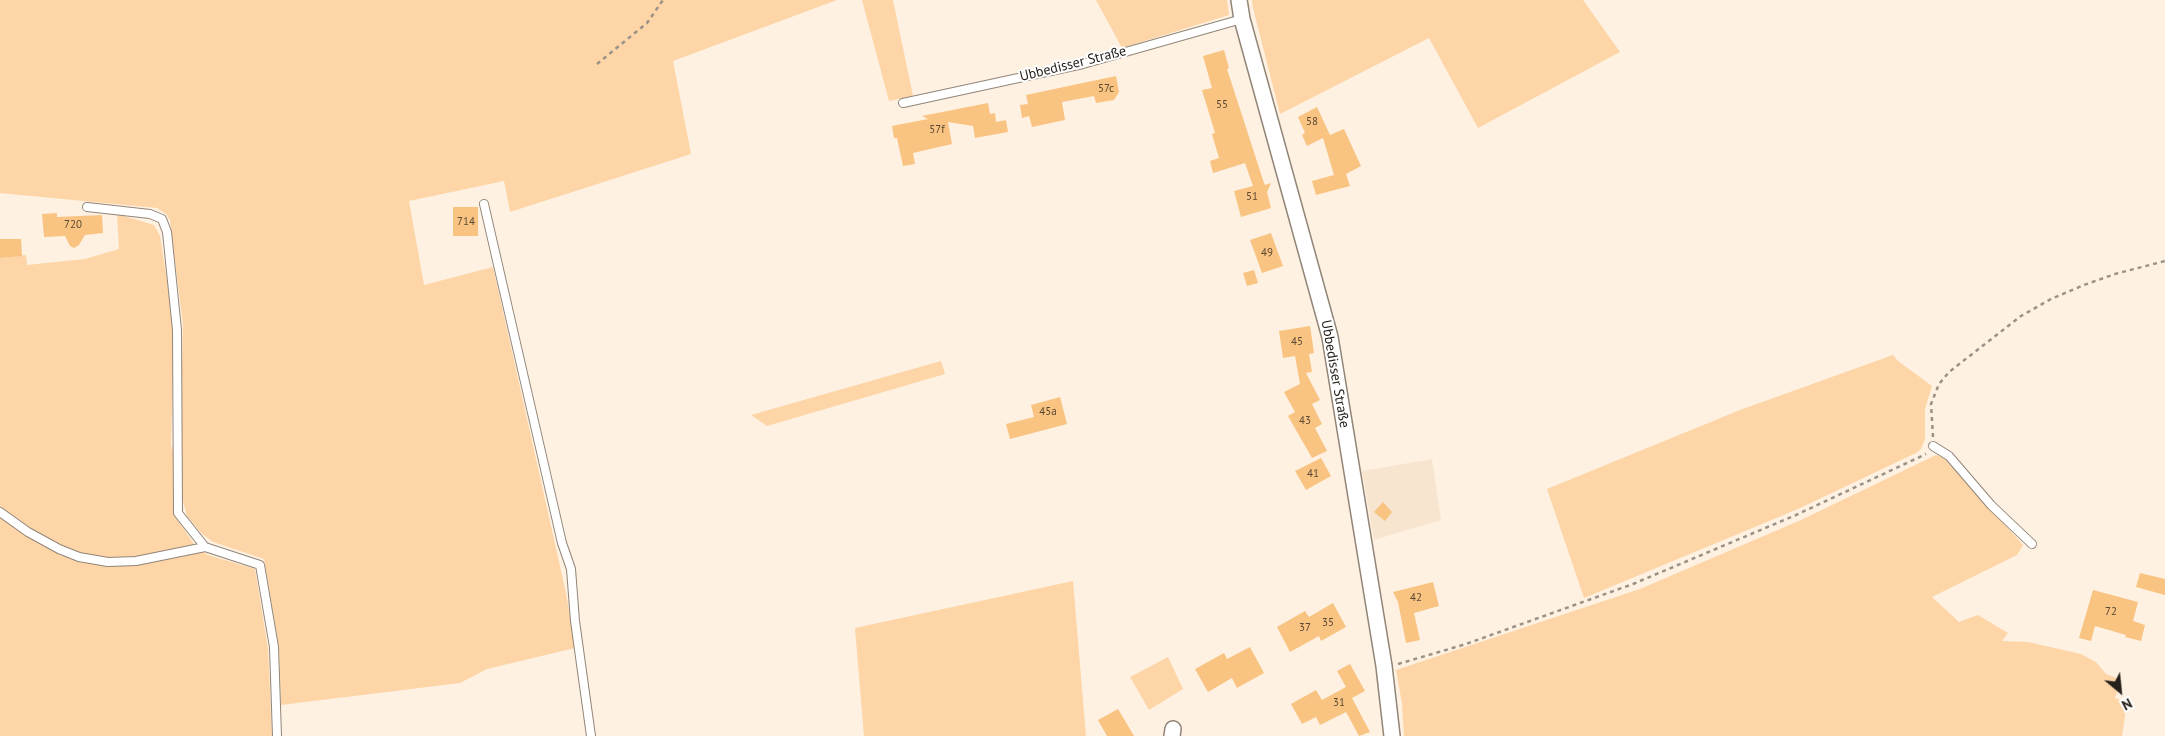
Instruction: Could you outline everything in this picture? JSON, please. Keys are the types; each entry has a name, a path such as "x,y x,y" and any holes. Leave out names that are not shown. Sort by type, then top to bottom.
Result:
{"street":[{"name":"Ubbedisser Straße","path":"1239,0 1242,19 1330,336 1384,666 1392,736"}],"lane":[{"name":"Ubbedisser Straße","path":"903,103 1083,64 1242,19"},
{"path":"484,204 562,543 571,569 576,621 592,736"},
{"path":"86,206 150,214 162,219 167,232 177,330 178,513 205,547"},
{"path":"1933,446 1949,456 1991,505 2032,544"},
{"path":"0,512 28,532 80,557 108,562 136,561 205,547 260,565 274,647 277,736"}],"path":[{"path":"597,64 647,23 663,0"},
{"path":"1384,666 1410,661 1466,644 1633,584 1796,515 1926,455 1933,446 1931,404 1939,384 1950,372 2021,316 2051,299 2115,274 2165,261"}],"shaded area":[{"path":"0,0 837,0 673,61 691,154 510,212 504,181 409,201 424,285 493,267 566,593 575,648 487,669 460,683 281,705 279,648 264,559 213,542 201,533 187,516 183,501 180,451 183,325 170,220 166,214 157,208 0,193"},
{"path":"862,0 893,0 913,96 889,101"},
{"path":"1096,0 1227,0 1229,15 1122,48"},
{"path":"1252,0 1583,0 1620,52 1478,128 1429,38 1280,114"},
{"path":"117,214 154,225 160,236 174,326 171,445 173,451 174,515 194,544 208,555 255,569 268,649 272,736 0,736 0,253 1,258 26,255 27,265 85,259 119,249"},
{"path":"1893,355 1898,361 1932,386 1925,409 1925,439 1921,449 1916,453 1798,509 1584,598 1547,489 1740,410"},
{"path":"941,361 945,374 767,426 751,415"},
{"path":"1936,455 1944,458 2023,545 2017,555 1932,597 1959,622 1978,615 2008,633 2002,641 2028,642 2081,654 2096,662 2106,674 2121,680 2115,698 2127,702 2122,736 1404,736 1402,704 1396,670 1640,589 1801,520"},
{"path":"1432,459 1441,520 1374,540 1362,471"},
{"path":"1073,581 1086,736 864,736 855,628"},
{"path":"1168,657 1183,689 1149,710 1130,677"}],"building":[{"path":"1224,50 1229,68 1227,69 1264,183 1265,185 1271,183 1267,192 1271,208 1241,217 1234,191 1253,186 1245,163 1213,173 1210,161 1219,158 1212,134 1215,133 1202,90 1212,88 1203,56"},
{"path":"1116,76 1119,92 1114,100 1096,103 1094,96 1062,102 1065,120 1032,127 1029,116 1022,118 1020,105 1028,104 1026,95"},
{"path":"988,103 990,114 995,113 996,122 1006,120 1008,132 975,138 973,126 948,122 952,144 913,153 915,164 903,166 897,138 894,138 892,126 928,119 922,116"},
{"path":"1317,107 1330,135 1344,129 1361,166 1346,174 1350,186 1316,195 1312,181 1334,175 1323,138 1307,146 1302,135 1305,133 1298,117"},
{"path":"453,207 478,207 478,236 453,236"},
{"path":"57,213 57,217 102,215 103,233 85,235 79,245 74,248 70,246 65,236 44,237 42,214"},
{"path":"1271,233 1283,266 1262,273 1250,240"},
{"path":"0,239 21,239 22,256 0,258"},
{"path":"1254,270 1258,283 1247,286 1243,273"},
{"path":"1310,326 1314,353 1309,354 1312,372 1306,373 1320,400 1312,404 1322,424 1315,428 1327,451 1312,458 1288,416 1295,412 1284,392 1300,384 1295,356 1283,358 1279,331"},
{"path":"1060,397 1067,424 1010,439 1006,424 1034,417 1031,405"},
{"path":"1321,458 1331,476 1306,490 1295,471"},
{"path":"1383,502 1392,512 1385,521 1374,512"},
{"path":"2140,573 2165,579 2165,595 2136,587"},
{"path":"1433,582 1439,606 1414,613 1420,640 1406,643 1398,602 1393,592"},
{"path":"2093,590 2138,602 2133,621 2145,625 2141,641 2095,626 2091,641 2079,638"},
{"path":"1333,603 1346,627 1321,641 1319,636 1290,652 1277,627 1305,611 1309,617"},
{"path":"1250,647 1264,673 1237,688 1232,678 1208,692 1195,669 1224,653 1227,659"},
{"path":"1350,664 1365,691 1352,698 1370,732 1359,736 1346,712 1320,725 1316,717 1302,724 1291,704 1316,690 1322,700 1346,687 1337,671"},
{"path":"1118,709 1134,736 1107,736 1098,720"}]}
